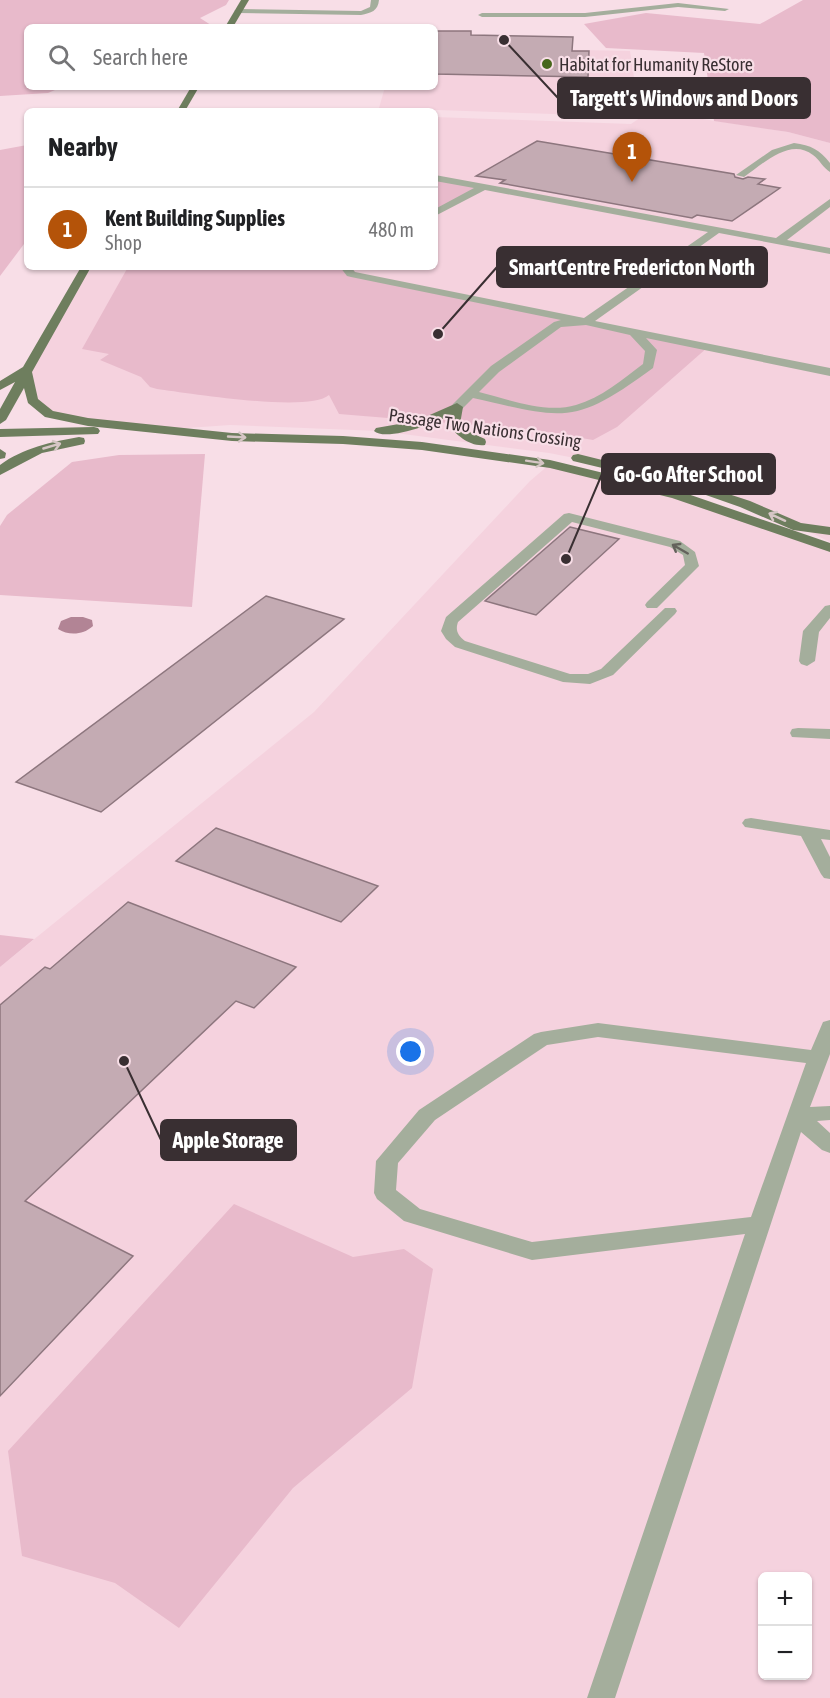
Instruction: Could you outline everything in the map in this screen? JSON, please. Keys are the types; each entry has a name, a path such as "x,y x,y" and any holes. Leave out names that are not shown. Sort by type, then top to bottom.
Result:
{"main road":[{"path":"231,24 245,0"},
{"path":"183,108 193,90"},
{"path":"0,420 26,370 84,270"},
{"path":"0,386 26,370"},
{"path":"26,370 32,400 49,414 88,422 158,430"},
{"path":"380,430 413,427 434,421 457,407"},
{"path":"457,407 454,424 461,433 480,442"},
{"name":"Passage Two Nations Crossing","path":"0,433 158,430 230,425 380,430 480,442 549,453 664,478 748,505 830,542"},
{"path":"0,471 31,453 58,444 158,430"},
{"name":"Passage Two Nations Crossing","path":"158,430 232,437 343,440 422,446 550,464 676,495 830,548"},
{"path":"799,527 830,531"}],"street":[{"path":"305,13 310,0"},
{"path":"238,11 362,14 371,11 375,6 375,0"},
{"path":"482,15 585,15 678,5 725,9"},
{"path":"741,175 783,147 794,146 816,152 830,169"},
{"path":"438,179 830,250"},
{"path":"438,209 483,187"},
{"path":"779,242 830,202"},
{"path":"457,407 495,369 558,324 586,322 717,230"},
{"path":"348,270 351,274 830,372"},
{"path":"470,394 548,410 576,409 609,394 649,365 651,350 634,332"},
{"path":"652,605 692,566 692,557 675,544 569,517 451,620 448,632 460,644 569,679 590,679 608,672 670,611"},
{"path":"807,661 811,631 830,609"},
{"path":"798,733 830,734"},
{"path":"751,823 830,835"},
{"path":"808,832 830,874"},
{"path":"601,1698 796,1115 830,1027"},
{"path":"760,1224 532,1251 412,1215 385,1193 387,1161 427,1114 541,1039 598,1030 818,1058"},
{"path":"796,1115 830,1113"},
{"path":"796,1115 830,1145"}],"shaded area":[{"path":"0,0 229,0 226,5 200,18 209,24 24,24 24,90 55,90 48,93 0,96"},
{"path":"803,0 830,0 830,143 788,132 714,121 704,53 606,48 584,24 646,13 760,24"},
{"path":"438,47 630,51 638,104 614,116 438,110 438,108 379,108 384,90 438,90"},
{"path":"650,111 788,132 830,143 830,542 771,513 610,465 549,453 380,431 230,425 158,430 49,414 32,400 26,370 84,270 438,270 438,117 631,124"},
{"path":"24,146 24,244 0,276 0,150"},
{"path":"438,179 483,187 438,211"},
{"path":"126,270 348,270 351,274 708,347 617,427 593,440 535,430 339,414 329,395 317,400 274,402 157,389 150,387 141,377 100,360 109,354 82,349"},
{"path":"205,454 192,607 0,595 0,526 7,515 72,462 119,455"},
{"path":"550,464 612,478 830,548 830,1698 0,1698 0,967 314,712 530,481"},
{"path":"71,617 92,620 93,626 76,634 58,629 61,621"},
{"path":"0,935 34,939 0,967"},
{"path":"234,1204 353,1257 404,1249 433,1269 412,1388 293,1488 179,1628 115,1583 22,1556 8,1451"}],"building":[{"path":"438,31 471,31 471,35 573,37 572,51 589,51 588,77 438,74"},
{"path":"537,141 734,174 735,177 743,179 748,177 765,179 758,184 780,188 732,221 697,215 692,218 500,183 505,180 476,176"},
{"path":"570,527 619,539 536,615 485,601"},
{"path":"266,596 344,619 101,812 16,782"},
{"path":"216,828 378,886 341,922 176,861"},
{"path":"128,902 296,967 254,1008 236,1001 25,1201 133,1256 0,1396 0,1005 45,967 50,969"}],"place":[{"name":"Targett's Windows and Doors","path":"504,40"},
{"name":"Habitat for Humanity ReStore","path":"547,64"},
{"name":"Kent Building Supplies","path":"632,182"},
{"name":"SmartCentre Fredericton North","path":"438,334"},
{"name":"Go-Go After School","path":"566,559"},
{"name":"Apple Storage","path":"124,1061"}]}
